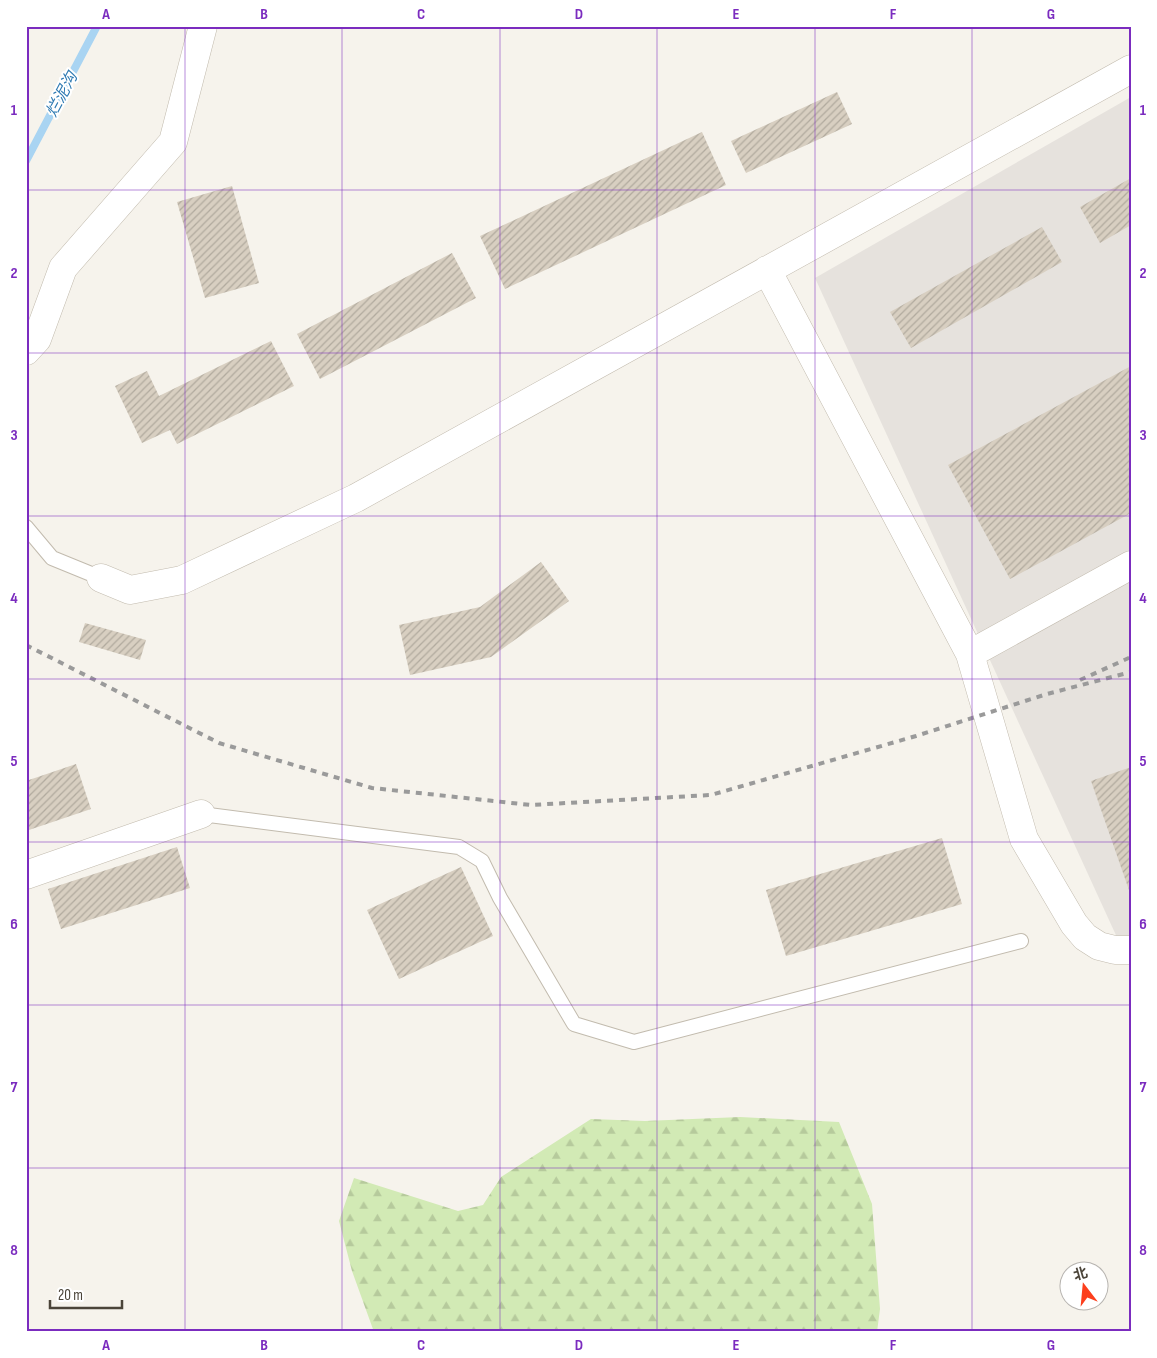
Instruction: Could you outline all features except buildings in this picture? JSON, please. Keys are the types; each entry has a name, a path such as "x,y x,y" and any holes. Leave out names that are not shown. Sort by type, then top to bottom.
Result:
{"street":[{"path":"32,345 63,268 173,142 203,26"},
{"path":"101,578 130,590 182,580 356,498 1131,69"},
{"path":"767,270 970,654 1024,839 1074,924 1085,937 1099,946 1115,950 1131,950"},
{"path":"970,654 1131,565"},
{"path":"26,876 201,814"}],"lane":[{"path":"26,368 32,345"},
{"path":"26,527 52,558 101,578"},
{"path":"201,814 459,847 482,861 500,898 574,1024 634,1042 1021,941"}],"shaded area":[{"path":"1131,97 1131,968 815,278"}],"green space":[{"path":"740,1117 839,1122 872,1204 880,1309 877,1332 374,1332 352,1271 339,1221 354,1178 458,1211 483,1205 501,1177 591,1119 645,1121"}],"waterway":[{"name":"烂泥沟","path":"26,161 97,26"}],"railway":[{"path":"26,645 219,743 372,788 531,805 711,795 916,736 1047,694 1131,672"},
{"path":"1080,680 1131,657"}]}
